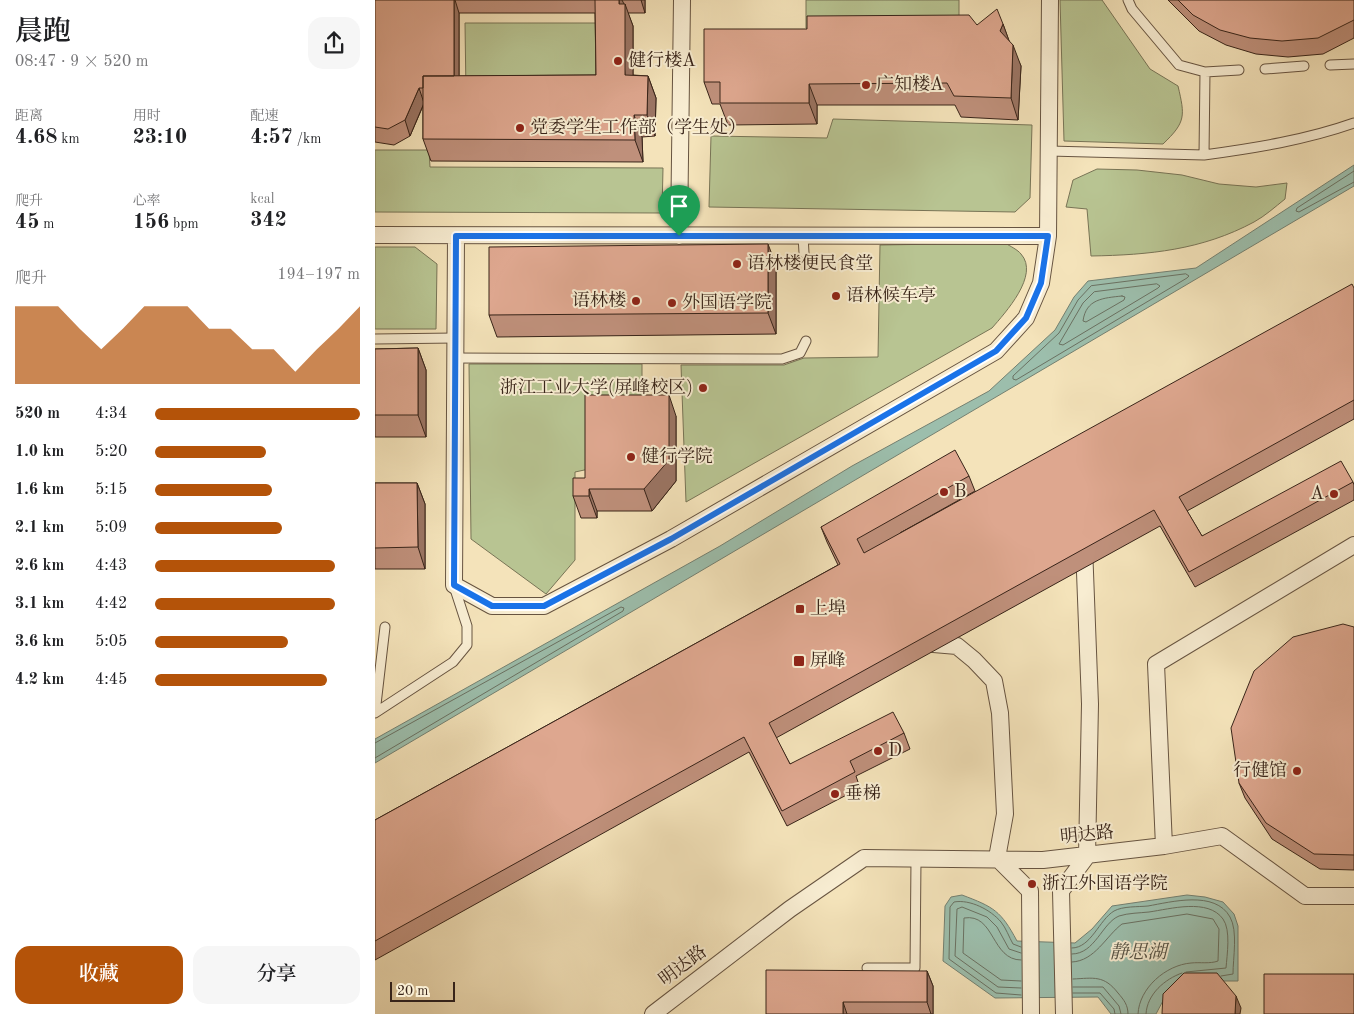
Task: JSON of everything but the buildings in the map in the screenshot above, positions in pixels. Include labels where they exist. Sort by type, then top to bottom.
[{"type":"street","points":[[679,236],[682,0]]},
{"type":"street","points":[[456,236],[454,585],[492,606],[544,606],[671,539],[996,351],[1026,318],[1041,283],[1048,236],[1050,0]]},
{"type":"street","points":[[375,235],[1048,236]]},
{"type":"street","points":[[1064,1014],[1061,891],[1087,856],[1090,704],[1083,539]]},
{"type":"street","points":[[1164,846],[1156,664],[1354,545]]},
{"type":"street","points":[[902,642],[957,646],[974,660],[995,682],[1000,713],[1005,814],[997,858],[1030,891],[1031,1014]]},
{"type":"street","name":"明达路","points":[[653,1014],[790,909],[864,858],[1043,860],[1164,846],[1221,836],[1305,896],[1354,896]]},
{"type":"lane","points":[[1128,0],[1132,9],[1179,65],[1205,72],[1239,70]]},
{"type":"lane","points":[[1330,65],[1354,64]]},
{"type":"lane","points":[[1265,68],[1304,66]]},
{"type":"lane","points":[[1204,155],[1205,72]]},
{"type":"lane","points":[[1049,151],[1204,155],[1261,147],[1328,132],[1354,123]]},
{"type":"lane","points":[[803,236],[804,253]]},
{"type":"lane","points":[[375,339],[455,338]]},
{"type":"lane","points":[[454,358],[782,359],[800,353],[806,341]]},
{"type":"lane","points":[[385,627],[375,713],[453,662],[467,644],[467,626],[454,585]]},
{"type":"lane","points":[[867,968],[915,968],[916,860]]},
{"type":"green space","points":[[806,0],[959,0],[959,27],[806,28]]},
{"type":"green space","points":[[1060,0],[1102,0],[1150,69],[1178,86],[1182,105],[1182,118],[1176,130],[1163,144],[1064,141]]},
{"type":"green space","points":[[465,23],[598,23],[598,93],[466,94]]},
{"type":"green space","points":[[833,119],[1032,125],[1030,198],[1015,212],[709,207],[711,136],[827,138]]},
{"type":"green space","points":[[375,150],[429,150],[430,167],[663,168],[662,213],[375,212]]},
{"type":"green space","points":[[1097,169],[1137,170],[1182,175],[1219,184],[1256,187],[1287,183],[1285,199],[1270,211],[1254,222],[1215,239],[1195,245],[1154,252],[1091,256],[1087,209],[1066,207],[1073,180]]},
{"type":"green space","points":[[1005,243],[1021,254],[1026,263],[1026,272],[1024,283],[1019,293],[992,328],[686,502],[681,365],[784,365],[804,358],[878,357],[880,245]]},
{"type":"green space","points":[[375,247],[415,247],[437,264],[436,329],[375,329]]},
{"type":"green space","points":[[469,364],[642,364],[642,400],[589,469],[575,472],[575,560],[546,594],[471,539]]},
{"type":"water","points":[[1354,165],[1354,186],[375,763],[375,739],[720,546],[852,466],[989,391],[1055,330],[1074,297],[1088,281],[1196,268]]},
{"type":"water","name":"静思湖","points":[[962,895],[982,903],[1001,916],[1017,941],[1075,943],[1092,929],[1112,906],[1187,895],[1223,902],[1234,914],[1238,926],[1238,981],[1208,981],[1165,997],[1156,1014],[1111,1014],[1098,997],[995,998],[943,961],[945,906],[951,897]]},
{"type":"place","name":"健行楼A","points":[[618,61]]},
{"type":"place","name":"广知楼A","points":[[866,85]]},
{"type":"place","name":"党委学生工作部（学生处）","points":[[520,128]]},
{"type":"place","name":"语林楼便民食堂","points":[[737,264]]},
{"type":"place","name":"语林候车亭","points":[[836,296]]},
{"type":"place","name":"语林楼","points":[[636,301]]},
{"type":"place","name":"外国语学院","points":[[672,303]]},
{"type":"place","name":"浙江工业大学(屏峰校区)","points":[[703,388]]},
{"type":"place","name":"健行学院","points":[[631,457]]},
{"type":"place","name":"B","points":[[944,492]]},
{"type":"place","name":"A","points":[[1334,494]]},
{"type":"place","name":"上埠","points":[[800,609]]},
{"type":"place","name":"屏峰","points":[[799,661]]},
{"type":"place","name":"D","points":[[878,751]]},
{"type":"place","name":"行健馆","points":[[1297,771]]},
{"type":"place","name":"垂梯","points":[[835,794]]},
{"type":"place","name":"浙江外国语学院","points":[[1032,884]]},
{"type":"route","points":[[456,236],[679,236],[1048,236],[1041,283],[1026,318],[996,351],[671,539],[544,606],[492,606],[454,585],[456,236]]}]
